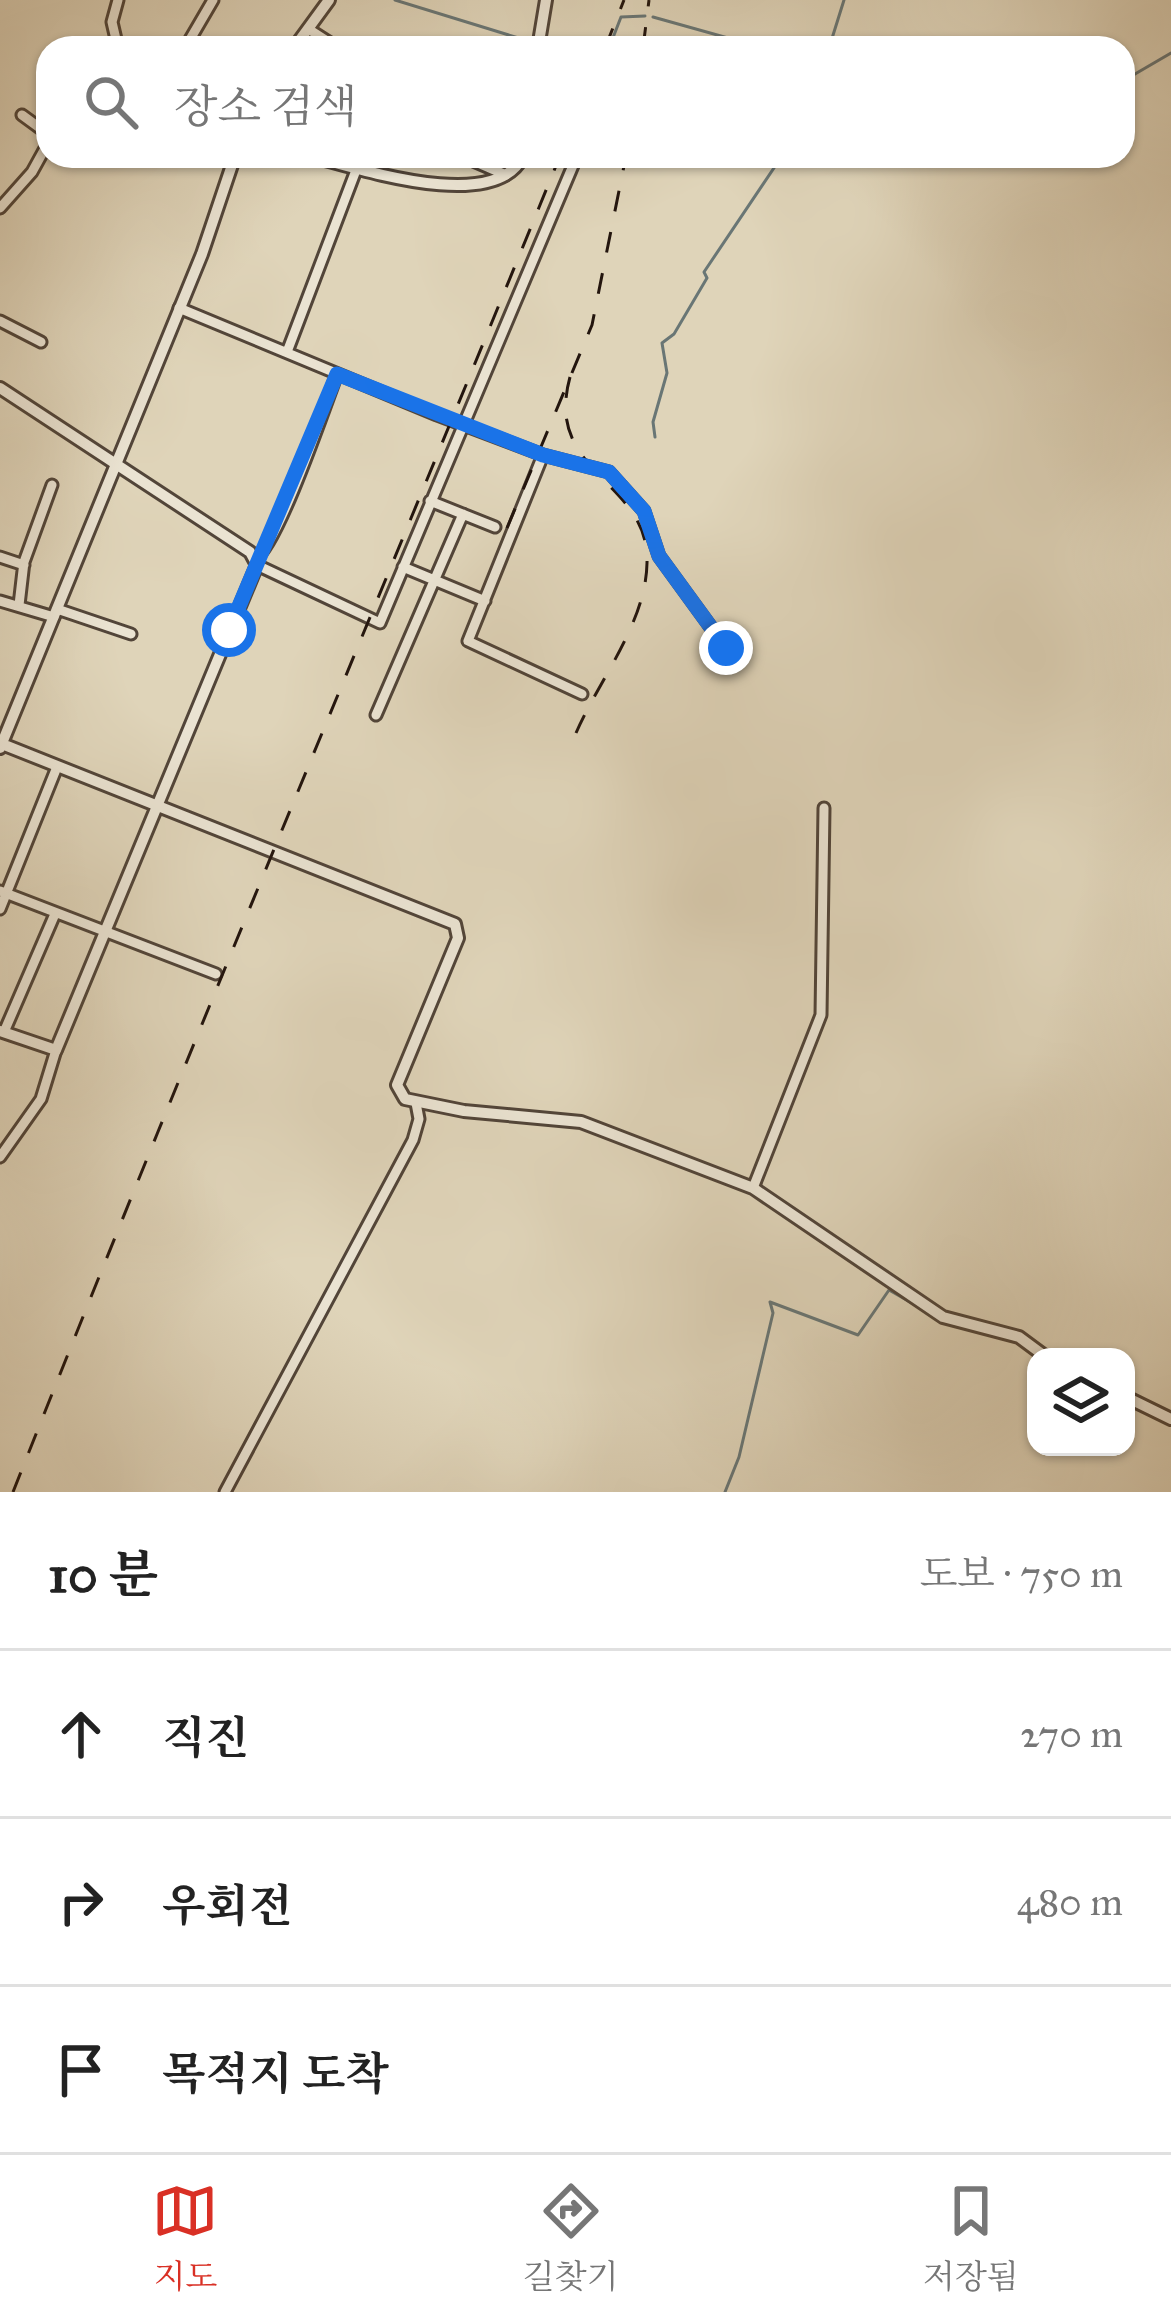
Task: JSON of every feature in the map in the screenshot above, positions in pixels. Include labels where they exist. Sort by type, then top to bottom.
[{"type":"street","points":[[115,36],[112,22],[118,0]]},
{"type":"street","points":[[191,36],[213,0]]},
{"type":"street","points":[[305,36],[329,0]]},
{"type":"street","points":[[540,36],[546,0]]},
{"type":"street","points":[[310,30],[319,36]]},
{"type":"street","points":[[22,115],[36,125]]},
{"type":"street","points":[[0,208],[36,165]]},
{"type":"street","points":[[230,168],[179,308],[1,746],[455,924],[458,938],[397,1085],[400,1096],[416,1102],[581,1122],[753,1188],[943,1317],[1018,1336],[1034,1348]]},
{"type":"street","points":[[287,352],[357,168]]},
{"type":"street","points":[[367,168],[403,180],[451,186],[506,175],[512,168]]},
{"type":"street","points":[[490,168],[506,175]]},
{"type":"street","points":[[0,388],[256,562],[377,624],[572,168]]},
{"type":"street","points":[[179,308],[543,455],[602,468],[618,479],[647,517],[659,556],[726,648]]},
{"type":"street","points":[[0,321],[40,342]]},
{"type":"street","points":[[0,1157],[41,1099],[103,934],[337,374]]},
{"type":"street","points":[[543,455],[469,644],[582,694]]},
{"type":"street","points":[[20,605],[23,565],[52,484]]},
{"type":"street","points":[[430,501],[495,527]]},
{"type":"street","points":[[376,715],[463,514]]},
{"type":"street","points":[[0,557],[23,565]]},
{"type":"street","points":[[403,567],[485,601]]},
{"type":"street","points":[[0,601],[130,634]]},
{"type":"street","points":[[0,909],[57,767]]},
{"type":"street","points":[[753,1188],[821,1015],[824,808]]},
{"type":"street","points":[[3,892],[216,974]]},
{"type":"street","points":[[55,914],[2,1031],[56,1050]]},
{"type":"street","points":[[225,1492],[413,1140],[419,1119],[416,1102]]},
{"type":"street","points":[[1135,1401],[1171,1419]]},
{"type":"waterway","points":[[395,0],[512,36]]},
{"type":"waterway","points":[[833,36],[844,0]]},
{"type":"waterway","points":[[614,36],[621,17],[645,16]]},
{"type":"waterway","points":[[653,17],[721,36]]},
{"type":"waterway","points":[[1135,74],[1171,53]]},
{"type":"waterway","points":[[655,437],[653,422],[667,373],[662,343],[674,334],[707,278],[704,272],[774,168]]},
{"type":"waterway","points":[[725,1492],[739,1457],[773,1313],[770,1302],[858,1335],[889,1290],[917,1306]]},
{"type":"railway","points":[[610,36],[624,0]]},
{"type":"railway","points":[[644,36],[649,0]]},
{"type":"railway","points":[[13,1492],[555,168]]},
{"type":"railway","points":[[507,528],[592,325],[624,168]]},
{"type":"railway","points":[[570,377],[566,410],[571,436],[583,457],[632,513],[643,535],[647,563],[630,629],[576,733]]},
{"type":"route","points":[[229,630],[256,571],[256,558],[265,552],[283,512],[337,374],[543,455],[609,472],[644,511],[659,556],[726,648]]}]
